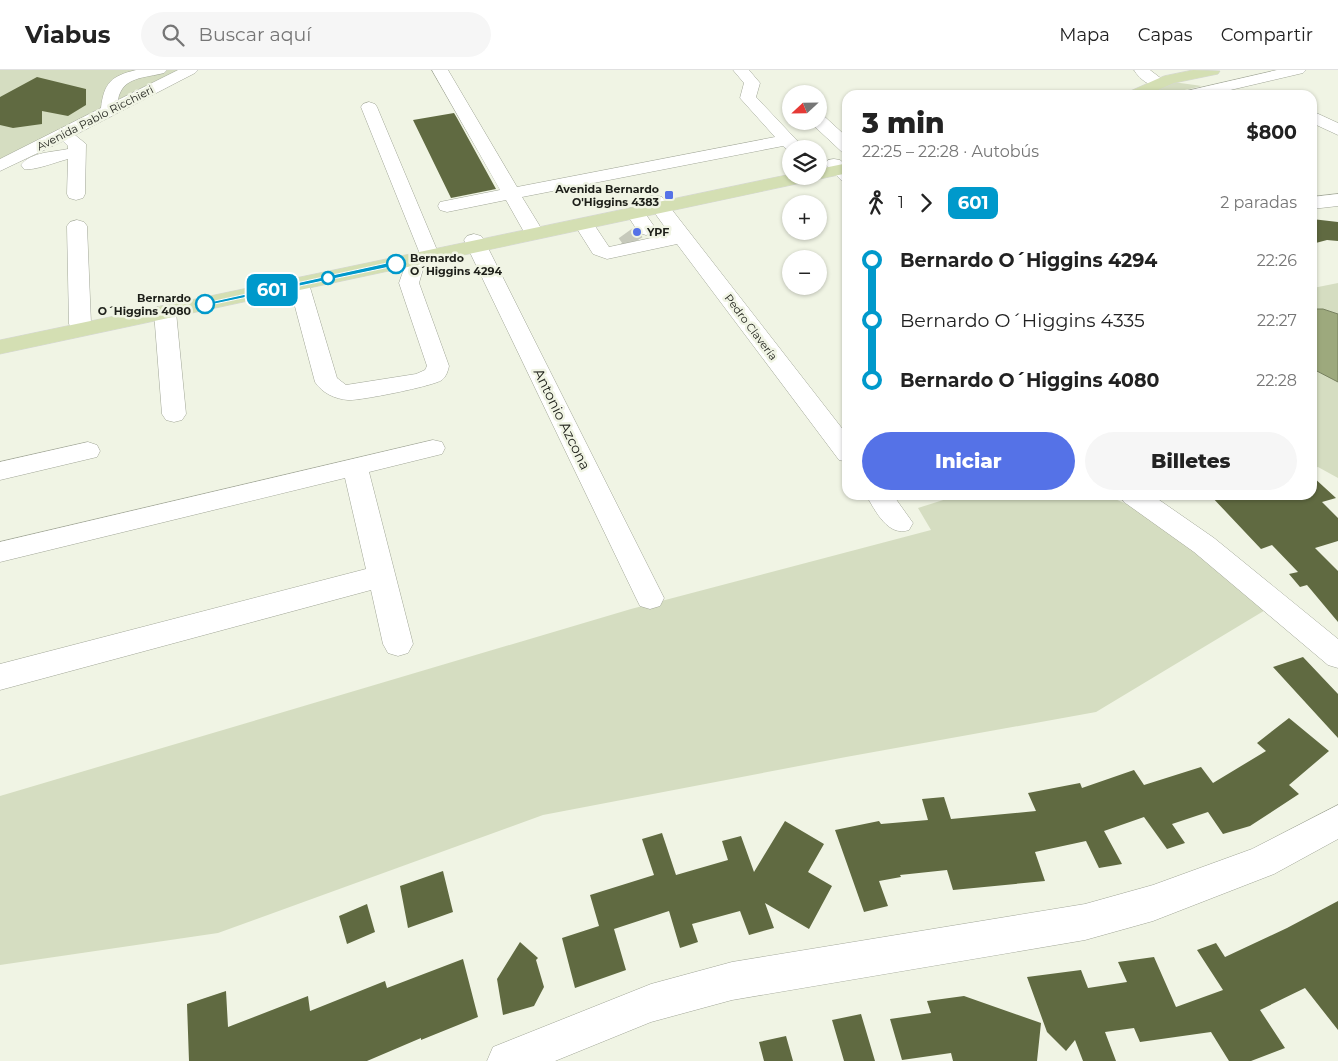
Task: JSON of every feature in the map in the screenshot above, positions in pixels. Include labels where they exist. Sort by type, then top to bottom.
[{"type":"main road","points":[[1128,90],[1170,70]]},
{"type":"main road","points":[[1139,90],[1151,78],[1227,75]]},
{"type":"main road","points":[[827,172],[839,168]]},
{"type":"main road","points":[[0,340],[165,312],[274,286],[299,284],[782,175]]},
{"type":"main road","points":[[533,231],[584,224],[638,233],[658,204],[782,181]]},
{"type":"main road","points":[[0,348],[80,327],[424,255]]},
{"type":"street","points":[[108,111],[114,87],[119,82],[159,70]]},
{"type":"street","name":"Avenida Pablo Ricchieri","points":[[0,166],[190,70]]},
{"type":"street","points":[[440,70],[533,231]]},
{"type":"street","points":[[741,70],[752,82],[748,98],[788,140]]},
{"type":"street","points":[[1198,90],[1227,75],[1284,71]]},
{"type":"street","points":[[1227,75],[1267,90]]},
{"type":"street","points":[[299,284],[327,382],[338,390],[349,393],[422,380],[435,374],[438,366],[409,283],[424,255],[369,107]]},
{"type":"street","points":[[1317,119],[1338,130]]},
{"type":"street","points":[[828,129],[842,142]]},
{"type":"street","points":[[61,135],[75,141],[77,144],[76,194]]},
{"type":"street","points":[[448,206],[782,146]]},
{"type":"street","points":[[0,182],[40,160],[77,152]]},
{"type":"street","points":[[1317,202],[1338,200]]},
{"type":"street","name":"Pedro Clavería","points":[[658,204],[842,446]]},
{"type":"street","points":[[584,224],[602,251],[611,252],[638,233],[682,237]]},
{"type":"street","points":[[77,226],[80,327]]},
{"type":"street","name":"Antonio Azcona","points":[[476,243],[650,598]]},
{"type":"street","points":[[165,312],[174,414]]},
{"type":"street","points":[[0,552],[433,448]]},
{"type":"street","points":[[0,470],[88,451]]},
{"type":"street","points":[[355,467],[398,644]]},
{"type":"street","points":[[883,500],[900,523]]},
{"type":"street","points":[[1140,500],[1204,546],[1338,656]]},
{"type":"street","points":[[0,677],[381,576]]},
{"type":"street","points":[[508,1061],[651,1003],[732,981],[1085,922],[1153,903],[1262,862],[1338,821]]},
{"type":"shaded area","points":[[0,70],[190,70],[0,166]]},
{"type":"shaded area","points":[[1173,82],[1202,86],[1185,90],[1155,90]]},
{"type":"shaded area","points":[[1338,283],[1338,478],[1317,467],[1317,287]]},
{"type":"shaded area","points":[[1317,309],[1338,314],[1338,382],[1317,371]]},
{"type":"shaded area","points":[[943,500],[1117,500],[1147,513],[1267,609],[1096,712],[846,757],[543,815],[218,933],[0,965],[0,796],[631,609],[931,530],[918,508]]},
{"type":"building","points":[[37,77],[86,89],[86,105],[68,116],[42,111],[42,124],[13,128],[0,125],[0,97]]},
{"type":"building","points":[[454,113],[496,189],[451,198],[413,120]]},
{"type":"building","points":[[1317,220],[1338,222],[1338,241],[1327,240],[1317,243]]},
{"type":"building","points":[[1317,481],[1336,498],[1322,502],[1338,518],[1338,541],[1315,548],[1338,571],[1338,622],[1307,585],[1300,587],[1289,574],[1298,572],[1272,545],[1261,549],[1215,500],[1317,500]]},
{"type":"building","points":[[1303,657],[1338,694],[1338,738],[1273,667]]},
{"type":"building","points":[[1289,718],[1329,751],[1289,785],[1299,794],[1250,826],[1223,834],[1208,812],[1172,824],[1185,843],[1167,849],[1144,817],[1104,831],[1122,864],[1099,868],[1086,841],[1035,852],[1045,881],[953,890],[947,870],[900,875],[901,877],[879,881],[888,906],[864,912],[835,830],[879,821],[881,824],[928,820],[922,799],[944,797],[951,819],[1036,811],[1028,793],[1080,783],[1082,788],[1134,770],[1144,785],[1201,767],[1213,783],[1266,751],[1257,743]]},
{"type":"building","points":[[785,821],[824,844],[808,872],[832,886],[809,929],[765,903],[774,928],[749,935],[740,911],[692,924],[698,942],[680,948],[669,911],[614,929],[626,970],[575,988],[562,938],[599,926],[590,895],[654,875],[642,839],[662,833],[676,875],[728,860],[722,841],[741,836],[754,872]]},
{"type":"building","points":[[443,871],[453,912],[408,928],[400,886]]},
{"type":"building","points":[[1338,901],[1338,1030],[1305,988],[1260,1010],[1285,1048],[1251,1061],[1229,1061],[1211,1032],[1140,1042],[1134,1028],[1105,1032],[1116,1061],[1083,1061],[1075,1040],[1066,1051],[1047,1032],[1027,977],[1081,970],[1088,988],[1127,982],[1118,962],[1154,957],[1176,1007],[1223,990],[1197,950],[1216,943],[1225,957],[1287,928]]},
{"type":"building","points":[[367,904],[375,932],[347,944],[339,916]]},
{"type":"building","points":[[520,942],[538,958],[536,960],[544,987],[534,1006],[503,1015],[497,979]]},
{"type":"building","points":[[463,959],[478,1017],[367,1061],[189,1061],[187,1004],[226,991],[228,1027],[308,996],[310,1011],[385,981],[387,988]]},
{"type":"building","points":[[964,996],[1041,1023],[1037,1061],[953,1061],[951,1053],[902,1060],[890,1019],[931,1013],[927,1001]]},
{"type":"building","points":[[861,1014],[875,1061],[844,1061],[832,1020]]},
{"type":"building","points":[[786,1036],[793,1061],[764,1061],[759,1042]]},
{"type":"tunnel","points":[[626,233],[631,240]]},
{"type":"tunnel","points":[[630,238],[633,243]]},
{"type":"bus line","name":"601","points":[[205,304],[396,264]]},
{"type":"place","name":"Avenida Bernardo O'Higgins 4383","points":[[669,195]]},
{"type":"place","name":"YPF","points":[[637,232]]},
{"type":"place","name":"Bernardo O´Higgins 4294","points":[[396,264]]},
{"type":"place","name":"Bernardo O´Higgins 4080","points":[[205,304]]}]
